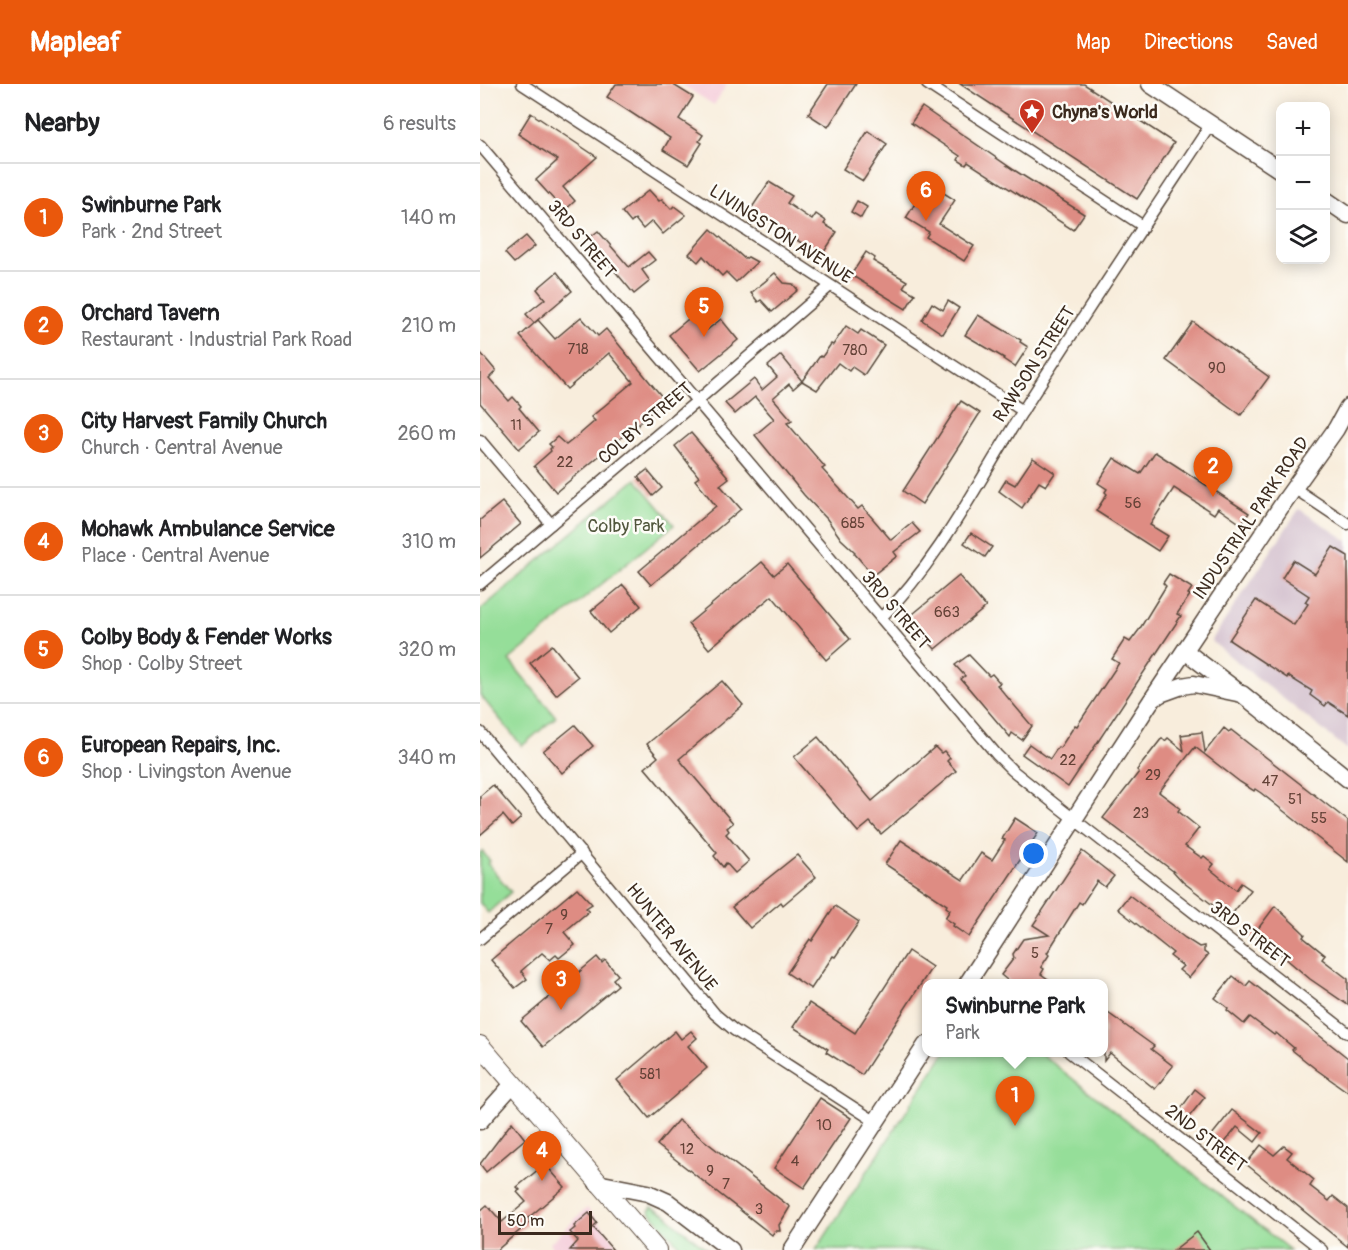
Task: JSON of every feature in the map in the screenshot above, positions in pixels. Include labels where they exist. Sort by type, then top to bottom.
[{"type":"main road","points":[[480,1045],[657,1250]]},
{"type":"street","name":"LIVINGSTON AVENUE","points":[[522,84],[1023,411]]},
{"type":"street","points":[[927,84],[1143,225]]},
{"type":"street","points":[[1150,84],[1276,167]]},
{"type":"street","name":"RAWSON STREET","points":[[881,618],[902,597],[944,541],[1023,411],[1211,124]]},
{"type":"street","name":"3RD STREET","points":[[480,145],[997,755],[1012,770],[1348,1032]]},
{"type":"street","points":[[1330,203],[1348,215]]},
{"type":"street","name":"COLBY STREET","points":[[480,584],[830,286]]},
{"type":"street","name":"INDUSTRIAL PARK ROAD","points":[[974,979],[1151,700],[1336,429],[1348,406]]},
{"type":"street","points":[[480,440],[551,524]]},
{"type":"street","points":[[1294,488],[1348,524]]},
{"type":"street","points":[[1185,651],[1348,779]]},
{"type":"street","points":[[1151,700],[1160,694],[1194,684],[1242,694]]},
{"type":"street","name":"HUNTER AVENUE","points":[[480,732],[715,1014],[734,1030],[876,1122]]},
{"type":"street","points":[[480,939],[582,853]]},
{"type":"street","points":[[792,1250],[922,1053]]},
{"type":"street","name":"2ND STREET","points":[[1074,1057],[1322,1250]]},
{"type":"street","points":[[480,1121],[513,1084]]},
{"type":"street","points":[[597,1183],[648,1193],[668,1202],[731,1250]]},
{"type":"shaded area","points":[[681,84],[727,84],[714,105]]},
{"type":"shaded area","points":[[1299,509],[1348,541],[1348,750],[1211,641]]},
{"type":"shaded area","points":[[587,1208],[622,1250],[555,1250],[550,1243]]},
{"type":"green space","name":"Colby Park","points":[[636,479],[674,525],[509,660],[556,717],[522,746],[480,695],[480,610]]},
{"type":"green space","points":[[482,851],[490,861],[488,864],[511,892],[488,913],[480,903],[480,853]]},
{"type":"green space","points":[[942,1057],[1045,1057],[1290,1250],[816,1250]]},
{"type":"green space","points":[[652,1207],[667,1215],[708,1250],[683,1250],[649,1211]]},
{"type":"building","points":[[616,84],[672,84],[693,97],[679,119],[703,135],[699,141],[702,143],[688,165],[663,150],[670,138],[607,97]]},
{"type":"building","points":[[828,84],[856,84],[828,127],[808,114]]},
{"type":"building","points":[[960,84],[1084,84],[1174,143],[1137,199]]},
{"type":"building","points":[[922,107],[1014,170],[1084,214],[1073,230],[968,162],[966,165],[958,160],[960,156],[911,123]]},
{"type":"building","points":[[531,113],[597,157],[563,187],[575,201],[564,211],[536,180],[558,160],[518,134]]},
{"type":"building","points":[[868,131],[887,144],[863,181],[843,169]]},
{"type":"building","points":[[769,182],[792,196],[787,203],[812,220],[816,214],[826,221],[824,224],[837,232],[822,255],[751,209]]},
{"type":"building","points":[[928,183],[955,200],[939,224],[974,246],[964,261],[926,237],[929,232],[906,218]]},
{"type":"building","points":[[649,190],[659,201],[662,199],[671,209],[674,206],[686,215],[663,234],[652,221],[643,229],[635,219],[631,223],[622,212]]},
{"type":"building","points":[[857,201],[867,207],[861,218],[851,212]]},
{"type":"building","points":[[711,229],[745,259],[748,257],[757,262],[736,282],[726,272],[722,276],[703,256],[698,262],[689,254]]},
{"type":"building","points":[[598,231],[629,267],[648,252],[655,260],[642,270],[650,281],[634,294],[588,239]]},
{"type":"building","points":[[526,236],[535,246],[514,263],[505,253]]},
{"type":"building","points":[[866,252],[875,258],[873,261],[907,281],[903,287],[915,294],[906,309],[851,275]]},
{"type":"building","points":[[557,272],[572,291],[534,323],[526,314],[545,299],[537,289]]},
{"type":"building","points":[[775,273],[784,283],[793,284],[798,290],[772,312],[761,300],[758,302],[751,293]]},
{"type":"building","points":[[948,301],[959,308],[943,334],[922,320],[932,303],[943,310]]},
{"type":"building","points":[[693,315],[707,330],[721,319],[738,340],[700,371],[669,335]]},
{"type":"building","points":[[978,315],[1021,340],[1020,342],[1028,347],[1015,367],[965,335]]},
{"type":"building","points":[[581,317],[598,336],[606,329],[663,398],[663,402],[639,423],[636,429],[628,432],[556,492],[534,466],[551,451],[552,447],[549,444],[557,437],[566,445],[595,421],[591,417],[633,382],[609,353],[567,389],[520,336],[538,320],[555,339]]},
{"type":"building","points":[[1193,322],[1269,377],[1241,415],[1166,360]]},
{"type":"building","points":[[846,326],[858,334],[861,330],[884,345],[864,375],[852,367],[849,371],[838,363],[817,390],[802,381]]},
{"type":"building","points":[[480,352],[496,371],[489,378],[509,401],[513,397],[539,432],[519,449],[480,403]]},
{"type":"building","points":[[781,355],[802,381],[793,389],[789,384],[773,398],[792,420],[787,423],[825,467],[822,469],[858,509],[862,506],[891,540],[912,523],[920,532],[894,552],[897,556],[873,575],[755,435],[774,419],[755,397],[735,414],[725,403],[754,379],[762,390],[777,377],[768,366]]},
{"type":"building","points":[[961,401],[980,413],[922,504],[903,491]]},
{"type":"building","points":[[691,433],[729,478],[720,485],[741,509],[651,585],[639,571],[716,506],[695,480],[699,477],[675,446]]},
{"type":"building","points":[[1155,452],[1249,513],[1241,524],[1218,508],[1214,514],[1174,488],[1150,525],[1168,536],[1158,551],[1096,511],[1107,494],[1105,492],[1107,489],[1098,483],[1114,458],[1140,474]]},
{"type":"building","points":[[1033,458],[1055,473],[1046,486],[1039,482],[1022,508],[999,491],[1006,480],[1015,485]]},
{"type":"building","points":[[647,470],[662,488],[653,496],[638,477]]},
{"type":"building","points":[[502,502],[521,524],[480,558],[480,520]]},
{"type":"building","points":[[971,533],[992,547],[985,557],[964,543]]},
{"type":"building","points":[[1333,547],[1348,556],[1348,715],[1328,702],[1325,706],[1310,695],[1312,691],[1288,676],[1287,678],[1229,640],[1256,600],[1294,625],[1308,604],[1305,602],[1309,596],[1282,578],[1293,560],[1315,574]]},
{"type":"building","points":[[762,562],[774,575],[787,564],[850,639],[826,660],[772,596],[709,649],[688,624]]},
{"type":"building","points":[[1169,574],[1192,588],[1177,614],[1181,616],[1068,787],[1022,754],[1029,744],[1050,759],[1058,747],[1060,748],[1119,663],[1112,659],[1125,639],[1130,642],[1139,630],[1166,586],[1163,583]]},
{"type":"building","points":[[959,576],[986,607],[935,649],[908,618]]},
{"type":"building","points":[[623,585],[641,606],[609,633],[591,611]]},
{"type":"building","points":[[552,645],[578,677],[556,695],[530,663]]},
{"type":"building","points":[[969,655],[989,676],[992,674],[1000,683],[997,685],[1032,726],[1022,740],[1012,733],[1010,737],[961,679],[965,676],[955,665]]},
{"type":"building","points":[[722,681],[743,705],[679,759],[733,823],[727,828],[729,831],[726,834],[749,861],[735,873],[726,863],[723,867],[714,856],[717,853],[645,768],[658,757],[647,744]]},
{"type":"building","points":[[575,725],[593,746],[562,773],[543,751]]},
{"type":"building","points":[[1224,728],[1229,732],[1231,730],[1348,821],[1348,862],[1261,793],[1240,782],[1195,747],[1159,792],[1180,808],[1178,811],[1199,828],[1185,846],[1214,864],[1210,869],[1236,890],[1241,883],[1251,890],[1232,914],[1217,902],[1214,906],[1183,882],[1173,871],[1103,818],[1162,738],[1165,741],[1168,738],[1184,751],[1181,735],[1202,732],[1205,752]]},
{"type":"building","points":[[818,737],[872,801],[935,747],[941,753],[944,751],[950,758],[947,761],[956,771],[881,834],[870,822],[858,832],[794,757]]},
{"type":"building","points":[[493,785],[521,818],[512,826],[503,815],[480,835],[480,796]]},
{"type":"building","points":[[1015,818],[1038,833],[969,937],[945,918],[950,910],[946,907],[947,905],[885,864],[901,840],[963,880],[981,853],[992,860]]},
{"type":"building","points":[[1082,851],[1114,876],[1105,887],[1097,881],[1082,904],[1079,902],[1047,953],[1049,955],[1041,967],[1044,969],[1041,974],[1048,979],[1006,979],[1001,975],[1014,958],[1013,954],[1023,939],[1049,935],[1033,925]]},
{"type":"building","points":[[797,855],[816,877],[783,905],[781,902],[750,928],[732,907]]},
{"type":"building","points":[[577,888],[592,904],[586,908],[589,911],[564,932],[575,945],[559,958],[556,955],[550,960],[542,953],[521,971],[527,979],[515,988],[491,960]]},
{"type":"building","points":[[1129,895],[1185,938],[1199,947],[1204,946],[1204,952],[1208,955],[1189,978],[1179,970],[1183,966],[1170,956],[1173,953],[1118,909]]},
{"type":"building","points":[[835,906],[859,922],[811,989],[787,973]]},
{"type":"building","points":[[1275,906],[1305,934],[1303,937],[1325,955],[1322,959],[1348,979],[1348,1005],[1310,979],[1260,937],[1251,938]]},
{"type":"building","points":[[908,951],[932,967],[922,979],[922,982],[862,1075],[826,1052],[828,1049],[793,1027],[809,1003],[855,1033]]},
{"type":"building","points":[[597,957],[602,963],[605,960],[618,975],[613,979],[618,985],[543,1047],[521,1021]]},
{"type":"building","points":[[1233,976],[1246,986],[1250,981],[1348,1058],[1348,1092],[1292,1050],[1294,1048],[1276,1033],[1274,1035],[1250,1017],[1244,1024],[1215,998]]},
{"type":"building","points":[[1108,1013],[1154,1046],[1151,1049],[1173,1066],[1155,1089],[1110,1053],[1108,1056]]},
{"type":"building","points":[[675,1031],[681,1039],[691,1031],[697,1038],[688,1046],[707,1068],[649,1118],[617,1080]]},
{"type":"building","points":[[1195,1089],[1205,1097],[1188,1118],[1179,1111]]},
{"type":"building","points":[[820,1098],[851,1118],[804,1188],[774,1168]]},
{"type":"building","points":[[1232,1110],[1262,1133],[1255,1142],[1237,1127],[1223,1145],[1211,1136]]},
{"type":"building","points":[[678,1120],[790,1207],[779,1225],[780,1231],[775,1231],[772,1235],[657,1145]]},
{"type":"building","points":[[512,1122],[525,1139],[486,1172],[480,1164]]},
{"type":"building","points":[[1261,1145],[1274,1155],[1284,1146],[1292,1152],[1287,1158],[1314,1180],[1310,1186],[1329,1201],[1333,1196],[1348,1208],[1348,1247],[1246,1164]]},
{"type":"building","points":[[545,1164],[565,1187],[528,1218],[531,1221],[497,1250],[480,1250],[480,1211],[487,1205],[502,1222],[526,1202],[517,1192],[520,1190],[517,1187]]},
{"type":"building","points":[[589,1213],[597,1223],[593,1227],[613,1250],[570,1250],[578,1241],[570,1232]]},
{"type":"building","points":[[1197,1232],[1210,1250],[1174,1250]]},
{"type":"place","name":"Chyna's World","points":[[1032,135]]},
{"type":"place","name":"European Repairs, Inc.","points":[[926,221]]},
{"type":"place","name":"Colby Body & Fender Works","points":[[704,337]]},
{"type":"place","name":"Orchard Tavern","points":[[1213,497]]},
{"type":"place","name":"City Harvest Family Church","points":[[561,1010]]},
{"type":"place","name":"Swinburne Park","points":[[1015,1126]]},
{"type":"place","name":"Mohawk Ambulance Service","points":[[542,1181]]}]
